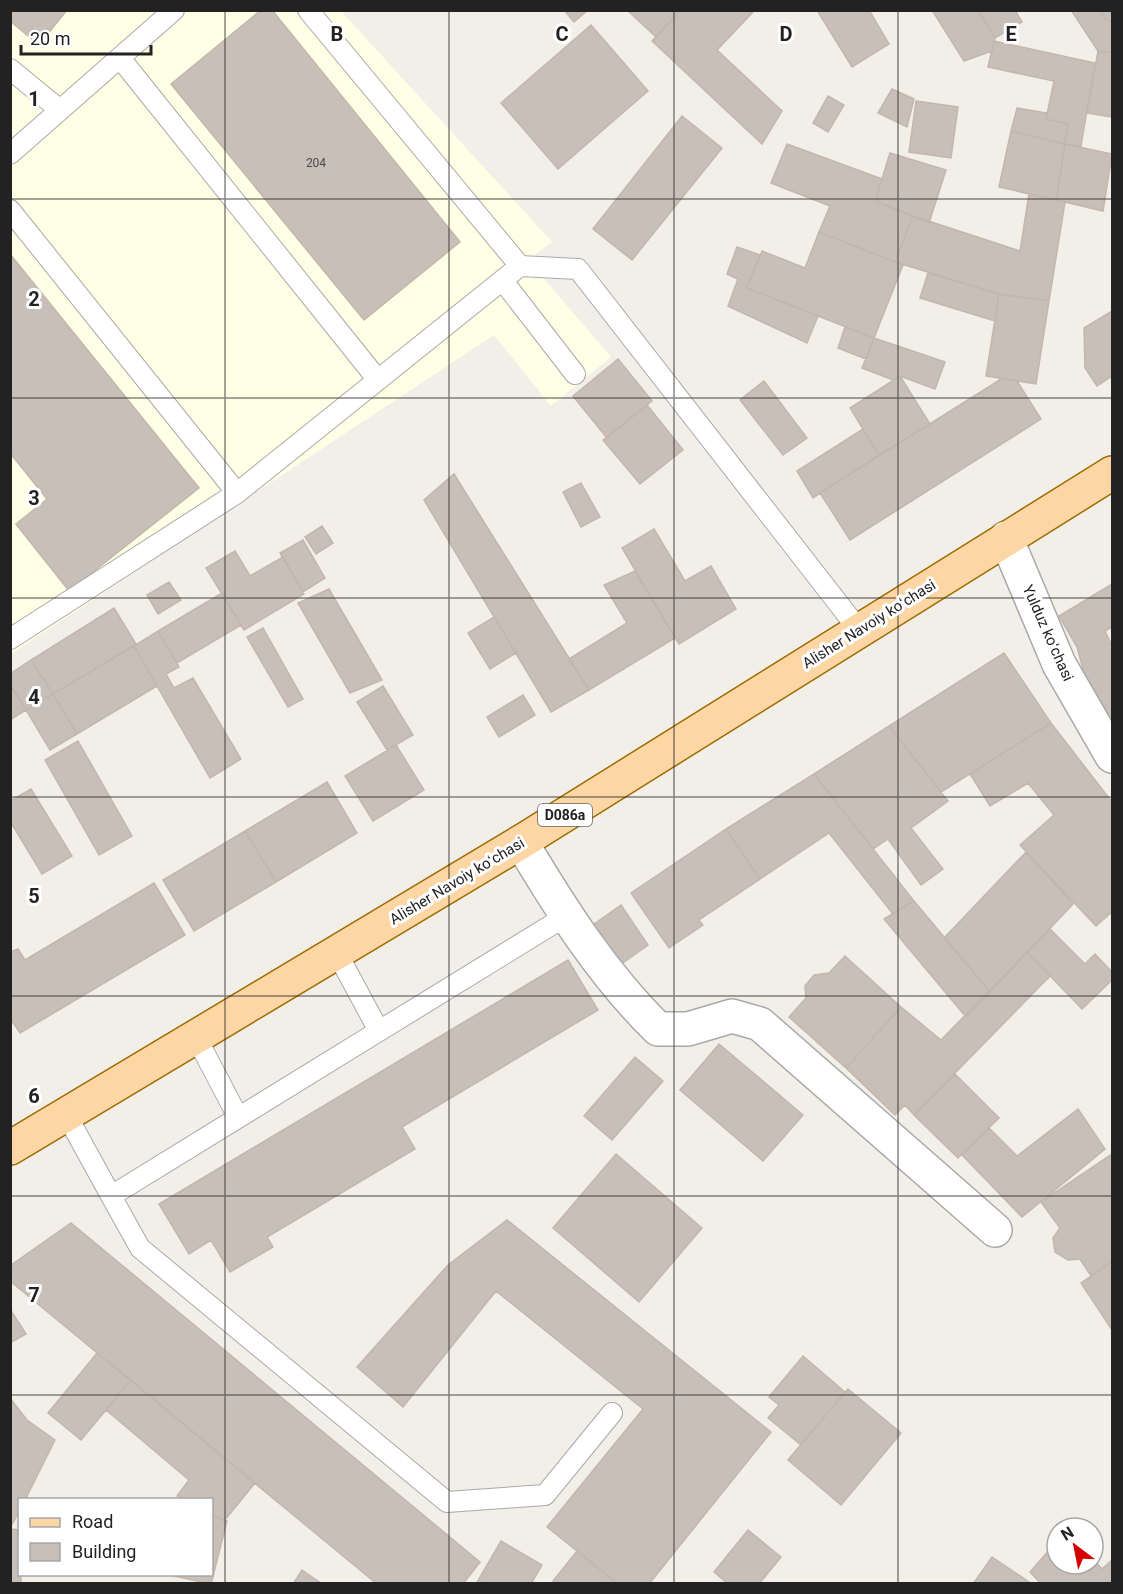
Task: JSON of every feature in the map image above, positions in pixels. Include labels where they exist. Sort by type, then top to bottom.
[{"type":"main road","name":"Alisher Navoiy koʻchasi","points":[[10,1148],[522,842],[1113,473]]},
{"type":"street","name":"Yulduz koʻchasi","points":[[1006,538],[1059,664],[1113,756]]},
{"type":"street","points":[[522,842],[566,916],[637,1008],[658,1029],[688,1029],[732,1016],[760,1024],[995,1230]]},
{"type":"lane","points":[[10,154],[174,10]]},
{"type":"lane","points":[[308,10],[520,266]]},
{"type":"lane","points":[[120,58],[378,380]]},
{"type":"lane","points":[[10,69],[60,110]]},
{"type":"lane","points":[[10,210],[237,493]]},
{"type":"lane","points":[[10,639],[237,493],[520,266],[578,269],[859,630]]},
{"type":"lane","points":[[502,281],[575,374]]},
{"type":"lane","points":[[111,1196],[566,916]]},
{"type":"lane","points":[[337,954],[379,1031]]},
{"type":"lane","points":[[196,1037],[238,1118]]},
{"type":"lane","points":[[66,1114],[140,1248],[447,1502],[545,1495],[612,1413]]},
{"type":"shaded area","points":[[11,11],[341,11],[552,242],[528,260],[611,357],[551,406],[494,335],[11,654]]},
{"type":"building","points":[[10,10],[67,10],[39,45],[10,21]]},
{"type":"building","points":[[261,10],[272,10],[460,242],[364,320],[171,84]]},
{"type":"building","points":[[564,10],[588,10],[574,22]]},
{"type":"building","points":[[627,10],[681,10],[656,37]]},
{"type":"building","points":[[681,10],[755,10],[717,50],[782,111],[762,144],[652,41]]},
{"type":"building","points":[[821,10],[869,10],[889,44],[852,67],[818,12]]},
{"type":"building","points":[[932,10],[978,10],[995,38],[992,51],[964,61]]},
{"type":"building","points":[[978,10],[1015,10],[1022,22],[995,38]]},
{"type":"building","points":[[1071,10],[1099,10],[1106,20],[1112,21],[1112,53],[1098,51]]},
{"type":"building","points":[[1099,10],[1112,10],[1112,21],[1106,20]]},
{"type":"building","points":[[591,25],[648,91],[558,169],[501,103]]},
{"type":"building","points":[[994,41],[1095,63],[1081,146],[1065,144],[1068,124],[1046,119],[1054,81],[988,67]]},
{"type":"building","points":[[1098,51],[1112,53],[1112,117],[1087,113]]},
{"type":"building","points":[[892,89],[914,99],[907,127],[878,113]]},
{"type":"building","points":[[828,96],[844,105],[828,132],[813,123]]},
{"type":"building","points":[[916,101],[958,107],[951,158],[909,152]]},
{"type":"building","points":[[1017,108],[1047,113],[1046,119],[1068,124],[1065,144],[1011,131]]},
{"type":"building","points":[[682,116],[722,148],[632,260],[593,229]]},
{"type":"building","points":[[1011,131],[1065,144],[1056,200],[999,187]]},
{"type":"building","points":[[787,144],[882,179],[875,201],[913,216],[895,262],[819,232],[830,206],[771,183]]},
{"type":"building","points":[[1065,144],[1112,154],[1103,211],[1056,200]]},
{"type":"building","points":[[890,153],[946,170],[929,223],[875,201]]},
{"type":"building","points":[[1029,194],[1065,202],[1049,301],[999,294],[895,262],[913,216],[1020,251]]},
{"type":"building","points":[[819,232],[903,265],[874,338],[747,288],[762,251],[805,268]]},
{"type":"building","points":[[737,247],[760,255],[747,288],[818,316],[807,343],[728,306],[738,279],[727,274]]},
{"type":"building","points":[[10,254],[199,488],[69,591],[16,524],[47,499],[10,453]]},
{"type":"building","points":[[928,273],[999,294],[995,321],[920,298]]},
{"type":"building","points":[[999,294],[1049,301],[1036,384],[986,376]]},
{"type":"building","points":[[1112,311],[1112,376],[1097,386],[1085,368],[1084,328]]},
{"type":"building","points":[[845,327],[874,338],[866,359],[838,348]]},
{"type":"building","points":[[874,338],[945,362],[935,389],[900,376],[893,380],[862,368]]},
{"type":"building","points":[[618,359],[652,401],[607,438],[573,396]]},
{"type":"building","points":[[900,376],[930,424],[879,455],[850,408]]},
{"type":"building","points":[[1001,379],[1017,381],[1041,419],[850,540],[820,493]]},
{"type":"building","points":[[764,381],[807,438],[783,455],[740,400]]},
{"type":"building","points":[[647,405],[683,450],[640,484],[603,440]]},
{"type":"building","points":[[863,429],[879,455],[813,498],[797,471]]},
{"type":"building","points":[[454,474],[589,690],[551,712],[424,500]]},
{"type":"building","points":[[581,483],[600,517],[581,527],[563,492]]},
{"type":"building","points":[[322,526],[333,543],[316,554],[305,537]]},
{"type":"building","points":[[654,529],[685,581],[711,566],[736,609],[679,644],[622,548]]},
{"type":"building","points":[[303,540],[325,578],[303,592],[280,553]]},
{"type":"building","points":[[235,551],[250,576],[283,557],[304,594],[244,630],[206,568]]},
{"type":"building","points":[[635,571],[675,638],[589,690],[569,659],[627,623],[604,585]]},
{"type":"building","points":[[169,582],[181,600],[158,614],[147,595]]},
{"type":"building","points":[[1112,584],[1112,627],[1105,631],[1112,646],[1112,734],[1092,703],[1077,647],[1059,616]]},
{"type":"building","points":[[329,589],[382,680],[350,693],[298,603]]},
{"type":"building","points":[[222,593],[241,625],[177,663],[158,631]]},
{"type":"building","points":[[114,608],[136,644],[53,694],[31,660]]},
{"type":"building","points":[[494,617],[516,653],[490,669],[468,633]]},
{"type":"building","points":[[263,628],[303,699],[288,707],[247,637]]},
{"type":"building","points":[[158,631],[179,667],[166,674],[174,688],[193,678],[241,759],[210,778],[134,646]]},
{"type":"building","points":[[134,646],[157,686],[77,734],[53,694]]},
{"type":"building","points":[[1004,653],[1051,723],[941,792],[889,726]]},
{"type":"building","points":[[31,660],[53,694],[26,710],[10,684],[10,674]]},
{"type":"building","points":[[10,684],[26,710],[10,720]]},
{"type":"building","points":[[383,686],[413,735],[387,750],[357,702]]},
{"type":"building","points":[[53,694],[77,734],[50,750],[26,710]]},
{"type":"building","points":[[523,695],[535,715],[499,737],[487,717]]},
{"type":"building","points":[[1051,723],[1112,802],[1112,912],[1096,926],[1020,845],[1054,815],[1028,783],[990,806],[970,774]]},
{"type":"building","points":[[889,726],[948,801],[911,828],[943,869],[921,885],[888,839],[873,849],[814,774]]},
{"type":"building","points":[[78,741],[132,836],[99,855],[45,760]]},
{"type":"building","points":[[396,745],[424,790],[373,821],[345,776]]},
{"type":"building","points":[[814,774],[914,901],[893,914],[829,833],[760,879],[726,829]]},
{"type":"building","points":[[327,782],[357,833],[276,882],[245,831]]},
{"type":"building","points":[[31,789],[72,856],[42,874],[10,821],[10,801]]},
{"type":"building","points":[[726,829],[760,879],[699,920],[703,925],[669,948],[631,893]]},
{"type":"building","points":[[245,831],[276,882],[194,931],[163,880]]},
{"type":"building","points":[[1026,852],[1073,904],[990,992],[944,938]]},
{"type":"building","points":[[154,883],[185,935],[20,1033],[10,1018],[10,952],[18,949],[25,960]]},
{"type":"building","points":[[914,901],[990,992],[966,1017],[884,919]]},
{"type":"building","points":[[621,905],[648,945],[617,967],[590,927]]},
{"type":"building","points":[[1050,929],[1085,964],[1095,954],[1112,972],[1112,980],[1082,1009],[1027,952]]},
{"type":"building","points":[[1027,952],[1050,976],[914,1115],[905,1105],[895,1115],[846,1068],[901,1007],[941,1040]]},
{"type":"building","points":[[845,956],[901,1007],[846,1068],[789,1017],[806,998],[805,986],[814,975],[829,973]]},
{"type":"building","points":[[568,960],[598,1010],[402,1127],[415,1149],[267,1237],[273,1247],[230,1272],[211,1240],[189,1254],[159,1204]]},
{"type":"building","points":[[719,1044],[803,1115],[763,1161],[680,1090]]},
{"type":"building","points":[[635,1057],[663,1081],[612,1140],[584,1116]]},
{"type":"building","points":[[955,1074],[999,1118],[958,1158],[914,1115]]},
{"type":"building","points":[[1078,1109],[1105,1149],[1022,1217],[962,1155],[989,1128],[1017,1156]]},
{"type":"building","points":[[616,1154],[702,1228],[639,1302],[553,1228]]},
{"type":"building","points":[[1112,1154],[1112,1261],[1091,1276],[1080,1259],[1068,1260],[1055,1252],[1053,1238],[1060,1228],[1041,1202]]},
{"type":"building","points":[[507,1220],[771,1432],[649,1584],[618,1584],[547,1527],[643,1409],[496,1291],[403,1407],[357,1367],[448,1265]]},
{"type":"building","points":[[71,1223],[480,1562],[463,1584],[377,1584],[10,1281],[10,1266]]},
{"type":"building","points":[[1112,1262],[1112,1330],[1081,1283]]},
{"type":"building","points":[[10,1309],[26,1334],[10,1343]]},
{"type":"building","points":[[97,1353],[131,1380],[81,1440],[48,1413]]},
{"type":"building","points":[[803,1356],[845,1392],[801,1445],[768,1418],[779,1405],[769,1397]]},
{"type":"building","points":[[131,1380],[255,1483],[224,1521],[213,1515],[213,1498],[177,1496],[189,1480],[106,1410]]},
{"type":"building","points":[[848,1389],[901,1433],[841,1505],[788,1460]]},
{"type":"building","points":[[10,1398],[27,1420],[55,1440],[26,1498],[18,1498],[18,1514],[10,1528]]},
{"type":"building","points":[[213,1514],[227,1521],[211,1584],[174,1576],[213,1576]]},
{"type":"building","points":[[10,1529],[18,1530],[18,1576],[21,1576],[21,1584],[10,1584]]},
{"type":"building","points":[[748,1530],[781,1557],[759,1584],[728,1584],[714,1572]]},
{"type":"building","points":[[501,1541],[542,1565],[531,1584],[476,1584]]},
{"type":"building","points":[[577,1551],[618,1584],[556,1584],[553,1581]]},
{"type":"building","points":[[1045,1555],[1045,1576],[1105,1576],[1105,1566],[1112,1560],[1112,1584],[1041,1584],[1030,1572]]},
{"type":"building","points":[[992,1557],[1032,1584],[973,1584]]},
{"type":"building","points":[[302,1570],[322,1584],[293,1584]]}]
